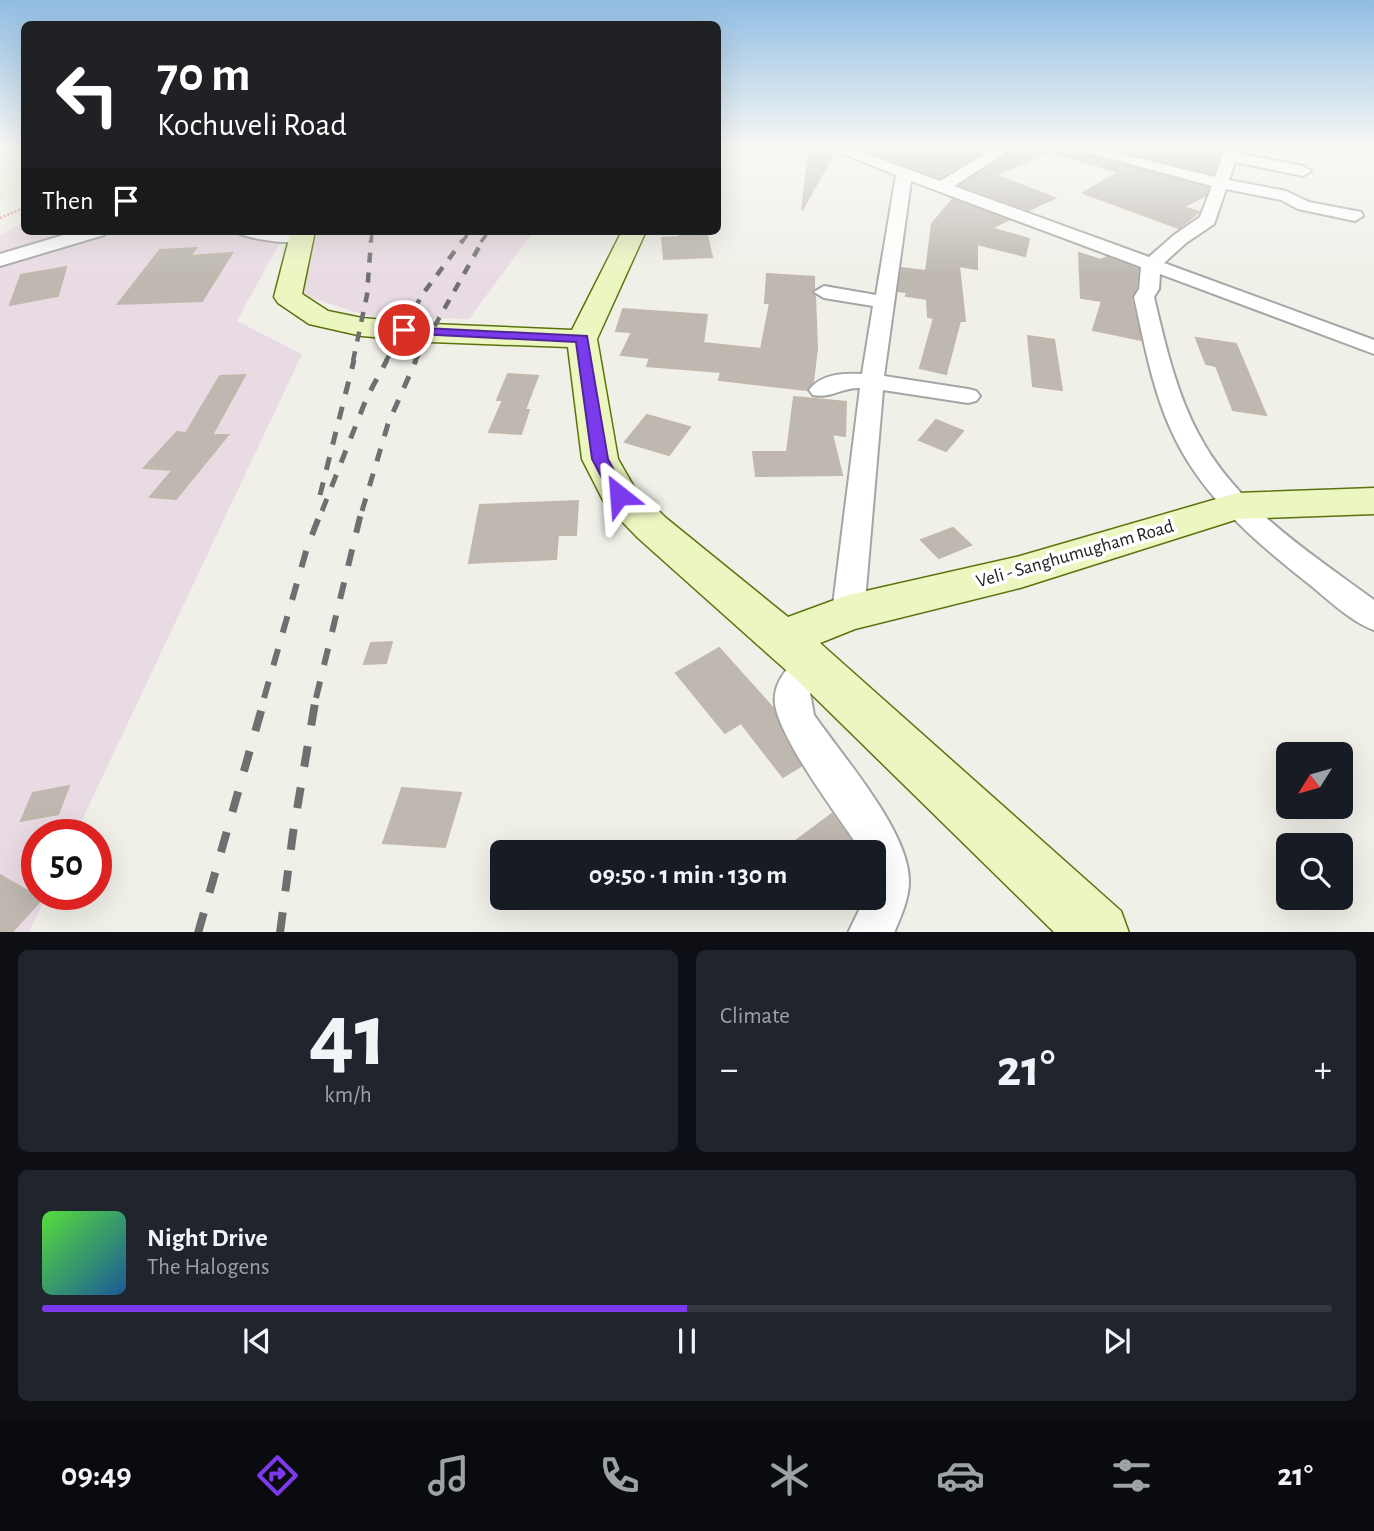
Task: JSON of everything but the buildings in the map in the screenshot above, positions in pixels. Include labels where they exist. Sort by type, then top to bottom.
[{"type":"main road","points":[[302,235],[288,297],[319,318],[362,327],[430,333],[582,339]]},
{"type":"main road","points":[[632,235],[582,339],[600,459],[619,495],[652,528],[797,651],[1098,932]]},
{"type":"main road","name":"Veli - Sanghumugham Road","points":[[797,651],[848,613],[1020,572],[1237,506],[1374,501]]},
{"type":"street","points":[[848,613],[872,381],[902,188]]},
{"type":"street","points":[[941,188],[1374,347]]},
{"type":"street","points":[[1218,188],[1208,220],[1151,265],[1149,289],[1144,297],[1173,404],[1194,450],[1237,506],[1300,561],[1374,617]]},
{"type":"street","points":[[1248,188],[1286,196],[1304,206],[1355,216]]},
{"type":"street","points":[[1288,213],[1304,206]]},
{"type":"street","points":[[0,260],[82,235]]},
{"type":"street","points":[[824,292],[884,302]]},
{"type":"street","points":[[821,390],[841,380],[872,381],[968,396]]},
{"type":"street","points":[[797,651],[791,706],[800,727],[881,845],[889,865],[889,888],[871,932]]},
{"type":"path","points":[[0,218],[21,209]]},
{"type":"shaded area","points":[[21,224],[21,235],[284,235],[237,321],[302,354],[83,819],[21,819],[21,910],[39,910],[29,932],[0,932],[0,235]]},
{"type":"shaded area","points":[[318,235],[531,235],[469,319],[368,316],[303,295]]},
{"type":"green space","points":[[0,188],[21,188],[21,190],[0,201]]},
{"type":"railway","points":[[371,242],[372,235]]},
{"type":"railway","points":[[462,242],[467,235]]},
{"type":"railway","points":[[481,242],[486,235]]},
{"type":"railway","points":[[353,361],[367,295],[371,240]]},
{"type":"railway","points":[[386,361],[422,295],[463,240]]},
{"type":"railway","points":[[415,361],[483,240]]},
{"type":"railway","points":[[320,495],[354,360]]},
{"type":"railway","points":[[322,511],[367,397],[387,360]]},
{"type":"railway","points":[[362,511],[388,424],[416,360]]},
{"type":"railway","points":[[264,698],[307,548],[322,509]]},
{"type":"railway","points":[[316,698],[362,509]]},
{"type":"railway","points":[[198,932],[265,697]]},
{"type":"railway","points":[[280,932],[293,833],[316,697]]},
{"type":"route","points":[[404,330],[582,339],[600,459],[619,495]]}]
